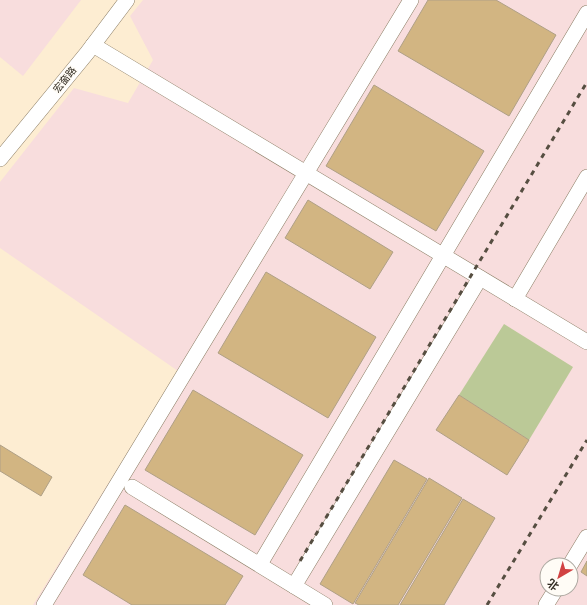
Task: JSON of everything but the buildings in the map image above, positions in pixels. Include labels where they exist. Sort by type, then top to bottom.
[{"type":"street","name":"宏奤路","points":[[0,159],[93,45],[127,0]]},
{"type":"street","points":[[44,605],[411,0]]},
{"type":"street","points":[[260,564],[587,13]]},
{"type":"street","points":[[93,45],[587,342]]},
{"type":"street","points":[[515,299],[587,177]]},
{"type":"street","points":[[294,586],[480,278]]},
{"type":"street","points":[[132,488],[260,564],[325,605]]},
{"type":"street","points":[[575,557],[587,537]]},
{"type":"shaded area","points":[[0,0],[81,0],[23,76],[0,57]]},
{"type":"shaded area","points":[[143,0],[587,0],[587,605],[33,605],[178,371],[0,248],[0,182],[74,88],[128,103],[153,60],[130,16]]},
{"type":"green space","points":[[504,324],[573,367],[529,440],[459,395]]},
{"type":"railway","points":[[300,561],[587,82]]},
{"type":"railway","points":[[487,605],[587,440]]}]
